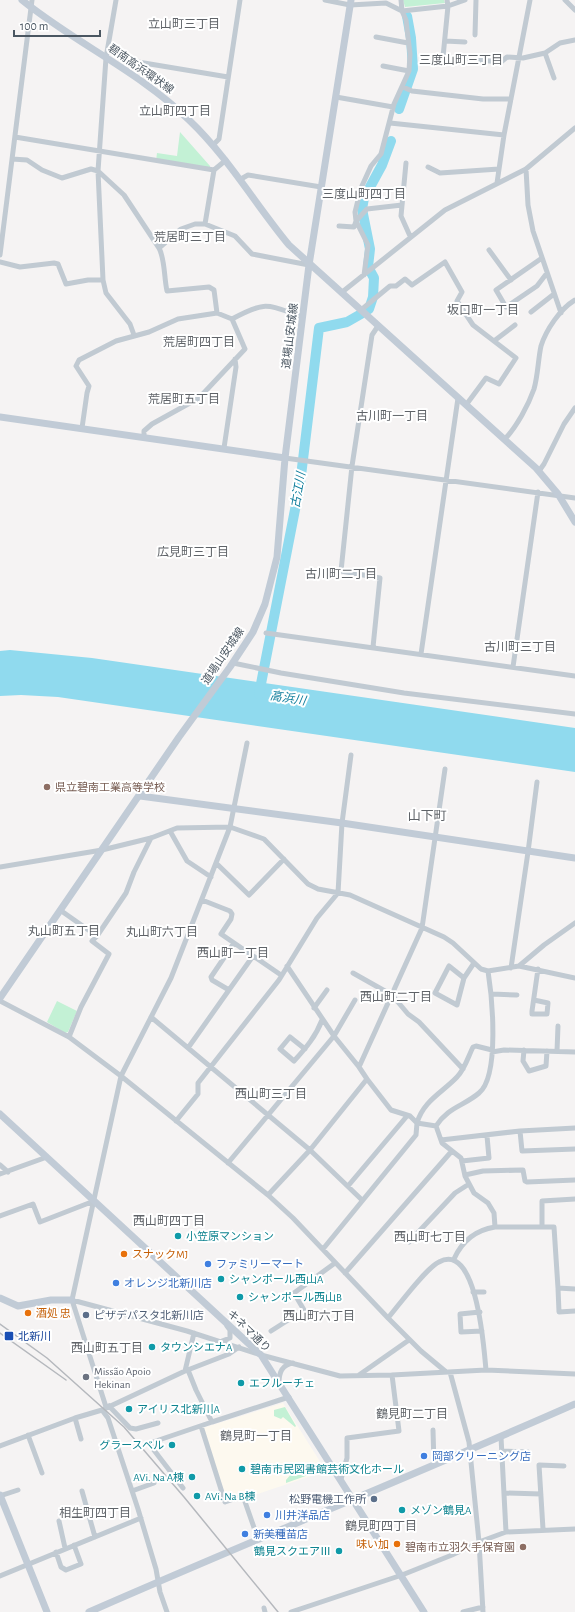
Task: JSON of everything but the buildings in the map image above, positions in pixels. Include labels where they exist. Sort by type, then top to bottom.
[{"type":"street","name":"碧南高浜環状線","points":[[22,0],[31,4],[50,22],[141,80],[166,99],[189,120],[226,160],[241,179],[272,225],[309,265]]},
{"type":"street","points":[[116,0],[106,58],[98,170],[103,280],[106,292],[130,324],[134,335]]},
{"type":"street","points":[[213,145],[219,139],[240,0]]},
{"type":"street","points":[[325,0],[386,4],[402,12],[448,6],[465,0]]},
{"type":"street","points":[[364,274],[368,245],[356,221],[355,212],[357,200],[371,166],[382,154],[393,107],[409,71],[406,20],[402,12],[401,0]]},
{"type":"street","points":[[447,0],[448,6],[443,57],[501,62],[507,57],[518,58],[545,53],[560,43],[575,40]]},
{"type":"street","points":[[475,35],[476,0]]},
{"type":"street","points":[[497,183],[504,135],[530,0]]},
{"type":"street","points":[[565,0],[575,10]]},
{"type":"street","name":"道場山安城線","points":[[0,1000],[60,910],[191,721],[232,665],[253,632],[265,604],[277,557],[285,458],[309,265],[350,2]]},
{"type":"street","points":[[0,255],[2,226],[15,137],[31,4]]},
{"type":"street","points":[[376,37],[408,43]]},
{"type":"street","points":[[445,41],[465,42]]},
{"type":"street","points":[[545,53],[554,78]]},
{"type":"street","points":[[126,60],[228,77]]},
{"type":"street","points":[[383,66],[409,71]]},
{"type":"street","points":[[403,87],[412,91],[483,99],[511,99]]},
{"type":"street","points":[[336,97],[393,107]]},
{"type":"street","points":[[390,123],[504,135]]},
{"type":"street","points":[[341,293],[410,236],[445,210],[526,169],[575,128]]},
{"type":"street","points":[[15,137],[214,170]]},
{"type":"street","points":[[12,159],[27,160],[42,170],[62,178],[91,169],[98,170],[124,195],[159,248],[162,255],[167,291],[209,287],[214,290],[217,313]]},
{"type":"street","points":[[205,224],[214,170],[226,160]]},
{"type":"street","points":[[406,163],[402,216],[410,236]]},
{"type":"street","points":[[428,167],[440,173],[500,170]]},
{"type":"street","points":[[526,169],[529,215],[561,313]]},
{"type":"street","points":[[241,179],[248,175],[321,187]]},
{"type":"street","points":[[339,226],[354,227],[356,221],[367,210],[402,205]]},
{"type":"street","points":[[159,248],[187,226],[205,224],[235,236],[252,254],[309,265],[539,471],[558,494],[575,522]]},
{"type":"street","points":[[489,250],[511,280]]},
{"type":"street","points":[[542,258],[496,290],[506,307],[537,286],[547,273]]},
{"type":"street","points":[[0,262],[20,267],[54,263],[58,264],[66,284],[88,280],[103,280]]},
{"type":"street","points":[[361,310],[376,296],[390,286],[396,286],[404,279],[412,285],[445,262],[462,292],[457,301],[473,326],[516,358],[499,384],[486,378],[466,405]]},
{"type":"street","points":[[531,312],[554,294]]},
{"type":"street","points":[[505,439],[510,434],[530,398],[538,372],[542,346],[546,334],[561,313],[575,300]]},
{"type":"street","points":[[232,319],[262,305],[270,306],[303,317]]},
{"type":"street","points":[[82,428],[86,393],[89,386],[76,366],[80,360],[116,341],[149,332],[178,318],[217,313],[232,319],[245,349],[200,398],[152,424],[144,431],[144,436]]},
{"type":"street","points":[[494,342],[515,325]]},
{"type":"street","points":[[373,647],[380,578],[341,571],[352,466],[372,335],[378,326]]},
{"type":"street","points":[[224,448],[236,367],[235,359]]},
{"type":"street","points":[[421,654],[458,398]]},
{"type":"street","points":[[539,471],[564,424],[575,408]]},
{"type":"street","points":[[0,417],[144,436],[285,458],[558,494],[575,498]]},
{"type":"street","points":[[513,667],[538,492]]},
{"type":"street","points":[[266,634],[373,647],[575,676]]},
{"type":"street","points":[[232,665],[404,693],[575,714]]},
{"type":"street","points":[[167,1612],[141,1518],[108,1418],[72,1300],[121,1076],[171,978],[230,827],[247,743]]},
{"type":"street","points":[[176,1121],[198,1094],[198,1084],[281,975],[318,918],[338,894],[342,823],[351,756]]},
{"type":"street","points":[[359,1067],[422,928],[445,769]]},
{"type":"street","points":[[511,968],[528,852],[536,782]]},
{"type":"street","points":[[140,796],[342,823],[575,858]]},
{"type":"street","points":[[0,867],[102,850],[151,838],[177,828],[230,827],[264,839],[308,884],[318,889],[338,894],[350,895],[422,928],[452,943],[481,969],[488,971],[519,966],[575,978]]},
{"type":"street","points":[[170,831],[187,861],[211,877]]},
{"type":"street","points":[[69,1037],[81,1007],[109,954],[92,941],[126,893],[134,872],[151,838]]},
{"type":"street","points":[[216,863],[249,895],[284,859]]},
{"type":"street","points":[[202,900],[230,911],[232,914],[231,919],[221,934],[281,975]]},
{"type":"street","points":[[60,910],[97,936]]},
{"type":"street","points":[[519,966],[544,945],[575,923]]},
{"type":"street","points":[[229,990],[212,980],[211,977],[234,943]]},
{"type":"street","points":[[188,1048],[253,956]]},
{"type":"street","points":[[464,978],[449,966],[435,993],[457,1005],[464,978],[474,963]]},
{"type":"street","points":[[287,966],[322,1020],[391,1110],[407,1116],[417,1123],[436,1126]]},
{"type":"street","points":[[534,1000],[538,969]]},
{"type":"street","points":[[436,1126],[442,1116],[479,1094],[484,1088],[492,1066],[492,994],[488,971]]},
{"type":"street","points":[[353,973],[392,995],[408,1014],[419,1022],[463,1069]]},
{"type":"street","points":[[314,1008],[327,990]]},
{"type":"street","points":[[492,994],[517,995]]},
{"type":"street","points":[[0,1000],[69,1037],[121,1076],[268,1195],[323,1249],[410,1340],[448,1372],[469,1442],[479,1542],[483,1610],[463,1612]]},
{"type":"street","points":[[228,1163],[334,1036],[355,1000]]},
{"type":"street","points":[[151,1017],[310,1150],[362,1200]]},
{"type":"street","points":[[304,1049],[290,1037],[280,1049],[294,1061],[316,1035],[322,1020]]},
{"type":"street","points":[[557,1051],[558,1026]]},
{"type":"street","points":[[323,1249],[416,1135],[420,1113],[430,1101],[458,1076],[463,1069],[473,1047],[476,1046],[492,1051],[524,1050],[575,1052]]},
{"type":"street","points":[[524,1050],[524,1061],[529,1071],[546,1066],[547,1051]]},
{"type":"street","points":[[268,1195],[310,1150],[367,1079]]},
{"type":"street","name":"キネマ通り","points":[[0,1114],[261,1355],[354,1499],[424,1612]]},
{"type":"street","points":[[348,1186],[407,1116]]},
{"type":"street","points":[[436,1126],[441,1140],[451,1152],[462,1161],[465,1175],[474,1193],[488,1203],[494,1213],[495,1227]]},
{"type":"street","points":[[441,1140],[487,1136],[520,1131],[575,1128]]},
{"type":"street","points":[[520,1131],[522,1151],[575,1149]]},
{"type":"street","points":[[462,1161],[489,1158],[487,1136]]},
{"type":"street","points":[[345,1273],[451,1152]]},
{"type":"street","points":[[0,1174],[46,1157]]},
{"type":"street","points":[[0,1165],[8,1172]]},
{"type":"street","points":[[465,1175],[483,1171],[523,1170],[527,1182],[575,1180]]},
{"type":"street","points":[[409,1242],[455,1193],[469,1184]]},
{"type":"street","points":[[542,1227],[542,1201],[575,1199]]},
{"type":"street","points":[[0,1216],[33,1204],[40,1222],[94,1201]]},
{"type":"street","points":[[454,1259],[458,1250],[475,1233],[495,1227],[554,1227],[559,1312],[575,1311]]},
{"type":"street","points":[[388,1318],[432,1266],[447,1259],[454,1259],[464,1268],[480,1312],[486,1370]]},
{"type":"street","points":[[271,1331],[304,1310],[294,1293],[336,1263]]},
{"type":"street","points":[[558,1288],[575,1289]]},
{"type":"street","points":[[473,1292],[484,1292]]},
{"type":"street","points":[[0,1298],[18,1306],[52,1300],[72,1300],[194,1333],[261,1355],[340,1376],[486,1370],[575,1374]]},
{"type":"street","points":[[480,1312],[460,1314],[461,1332],[482,1331]]},
{"type":"street","points":[[219,1341],[227,1340],[231,1334],[224,1322]]},
{"type":"street","points":[[194,1333],[186,1371],[212,1422]]},
{"type":"street","points":[[358,1376],[410,1340]]},
{"type":"street","points":[[0,1446],[74,1418],[106,1408],[186,1371],[229,1354],[239,1347]]},
{"type":"street","points":[[279,1382],[281,1371],[287,1365],[294,1363]]},
{"type":"street","points":[[341,1480],[347,1458],[347,1438],[399,1431],[392,1375]]},
{"type":"street","points":[[183,1488],[150,1443],[289,1397]]},
{"type":"street","points":[[89,1612],[103,1609],[258,1539],[469,1451],[575,1404]]},
{"type":"street","points":[[106,1408],[130,1428],[136,1429],[158,1423]]},
{"type":"street","points":[[74,1418],[81,1439]]},
{"type":"street","points":[[201,1426],[225,1502],[243,1496],[258,1539]]},
{"type":"street","points":[[433,1430],[434,1465]]},
{"type":"street","points":[[28,1435],[42,1473]]},
{"type":"street","points":[[501,1437],[506,1532]]},
{"type":"street","points":[[502,1451],[528,1452]]},
{"type":"street","points":[[543,1529],[538,1465],[564,1466]]},
{"type":"street","points":[[132,1491],[154,1483]]},
{"type":"street","points":[[18,1490],[0,1495],[47,1612]]},
{"type":"street","points":[[82,1491],[95,1537]]},
{"type":"street","points":[[504,1493],[541,1494]]},
{"type":"street","points":[[0,1576],[141,1518]]},
{"type":"street","points":[[58,1521],[65,1548]]},
{"type":"street","points":[[291,1612],[402,1575],[506,1532],[543,1529],[575,1529]]},
{"type":"street","points":[[56,1552],[61,1567],[66,1570],[81,1564],[74,1545]]},
{"type":"shaded area","points":[[283,1403],[326,1471],[246,1498],[245,1494],[228,1499],[226,1497],[203,1428]]},
{"type":"green space","points":[[403,0],[444,0],[445,3],[405,7]]},
{"type":"green space","points":[[180,132],[210,166],[210,170],[156,161],[157,153],[177,156]]},
{"type":"green space","points":[[57,1001],[77,1011],[68,1032],[65,1033],[47,1022]]},
{"type":"green space","points":[[285,1407],[296,1426],[295,1427],[283,1417],[281,1419],[274,1416],[274,1410]]},
{"type":"green space","points":[[298,1466],[314,1473],[286,1483],[286,1480]]},
{"type":"water","name":"高浜川","points":[[10,650],[92,658],[575,728],[575,772],[58,697],[21,695],[0,696],[0,651]]},
{"type":"waterway","name":"古江川","points":[[399,109],[413,69],[411,38],[407,16]]},
{"type":"waterway","name":"古江川","points":[[369,309],[373,297],[374,278],[368,267],[370,249],[362,209],[364,198],[382,165],[391,141]]},
{"type":"waterway","name":"古江川","points":[[259,694],[300,484],[319,328],[347,322],[361,314]]},
{"type":"railway","points":[[0,1324],[47,1358],[124,1427],[184,1497],[278,1612]]},
{"type":"railway","points":[[0,1333],[66,1380]]},
{"type":"place","name":"県立碧南工業高等学校","points":[[47,787]]},
{"type":"place","name":"小笠原マンション","points":[[178,1236]]},
{"type":"place","name":"スナックMJ","points":[[124,1254]]},
{"type":"place","name":"ファミリーマート","points":[[208,1264]]},
{"type":"place","name":"シャンポール西山A","points":[[221,1279]]},
{"type":"place","name":"オレンジ北新川店","points":[[116,1283]]},
{"type":"place","name":"シャンポール西山B","points":[[240,1297]]},
{"type":"place","name":"酒処 忠","points":[[28,1313]]},
{"type":"place","name":"ピザデパスタ北新川店","points":[[86,1315]]},
{"type":"place","name":"北新川","points":[[9,1336]]},
{"type":"place","name":"タウンシエナA","points":[[152,1347]]},
{"type":"place","name":"Missão Apoio Hekinan","points":[[86,1377]]},
{"type":"place","name":"エフルーチェ","points":[[241,1383]]},
{"type":"place","name":"アイリス北新川A","points":[[129,1409]]},
{"type":"place","name":"グラースベル","points":[[172,1445]]},
{"type":"place","name":"岡部クリーニング店","points":[[424,1456]]},
{"type":"place","name":"碧南市民図書館芸術文化ホール","points":[[242,1469]]},
{"type":"place","name":"AVi. Na A棟","points":[[192,1477]]},
{"type":"place","name":"AVi. Na B棟","points":[[197,1496]]},
{"type":"place","name":"松野電機工作所","points":[[374,1499]]},
{"type":"place","name":"メゾン鶴見A","points":[[402,1510]]},
{"type":"place","name":"川井洋品店","points":[[267,1515]]},
{"type":"place","name":"新美種苗店","points":[[245,1534]]},
{"type":"place","name":"味い加","points":[[397,1544]]},
{"type":"place","name":"碧南市立羽久手保育園","points":[[523,1547]]},
{"type":"place","name":"鶴見スクエアⅢ","points":[[339,1551]]},
{"type":"district","name":"立山町三丁目","points":[[184,24]]},
{"type":"district","name":"三度山町三丁目","points":[[461,60]]},
{"type":"district","name":"立山町四丁目","points":[[175,111]]},
{"type":"district","name":"三度山町四丁目","points":[[364,194]]},
{"type":"district","name":"荒居町三丁目","points":[[190,237]]},
{"type":"district","name":"坂口町一丁目","points":[[483,310]]},
{"type":"district","name":"荒居町四丁目","points":[[199,342]]},
{"type":"district","name":"荒居町五丁目","points":[[184,399]]},
{"type":"district","name":"古川町一丁目","points":[[392,416]]},
{"type":"district","name":"広見町三丁目","points":[[193,552]]},
{"type":"district","name":"古川町二丁目","points":[[341,574]]},
{"type":"district","name":"古川町三丁目","points":[[520,647]]},
{"type":"district","name":"山下町","points":[[427,816]]},
{"type":"district","name":"丸山町五丁目","points":[[64,931]]},
{"type":"district","name":"丸山町六丁目","points":[[162,932]]},
{"type":"district","name":"西山町一丁目","points":[[233,953]]},
{"type":"district","name":"西山町二丁目","points":[[396,997]]},
{"type":"district","name":"西山町三丁目","points":[[271,1094]]},
{"type":"district","name":"西山町四丁目","points":[[169,1221]]},
{"type":"district","name":"西山町七丁目","points":[[430,1237]]},
{"type":"district","name":"西山町六丁目","points":[[319,1316]]},
{"type":"district","name":"西山町五丁目","points":[[107,1348]]},
{"type":"district","name":"鶴見町二丁目","points":[[412,1414]]},
{"type":"district","name":"鶴見町一丁目","points":[[256,1436]]},
{"type":"district","name":"相生町四丁目","points":[[95,1513]]},
{"type":"district","name":"鶴見町四丁目","points":[[381,1526]]}]
